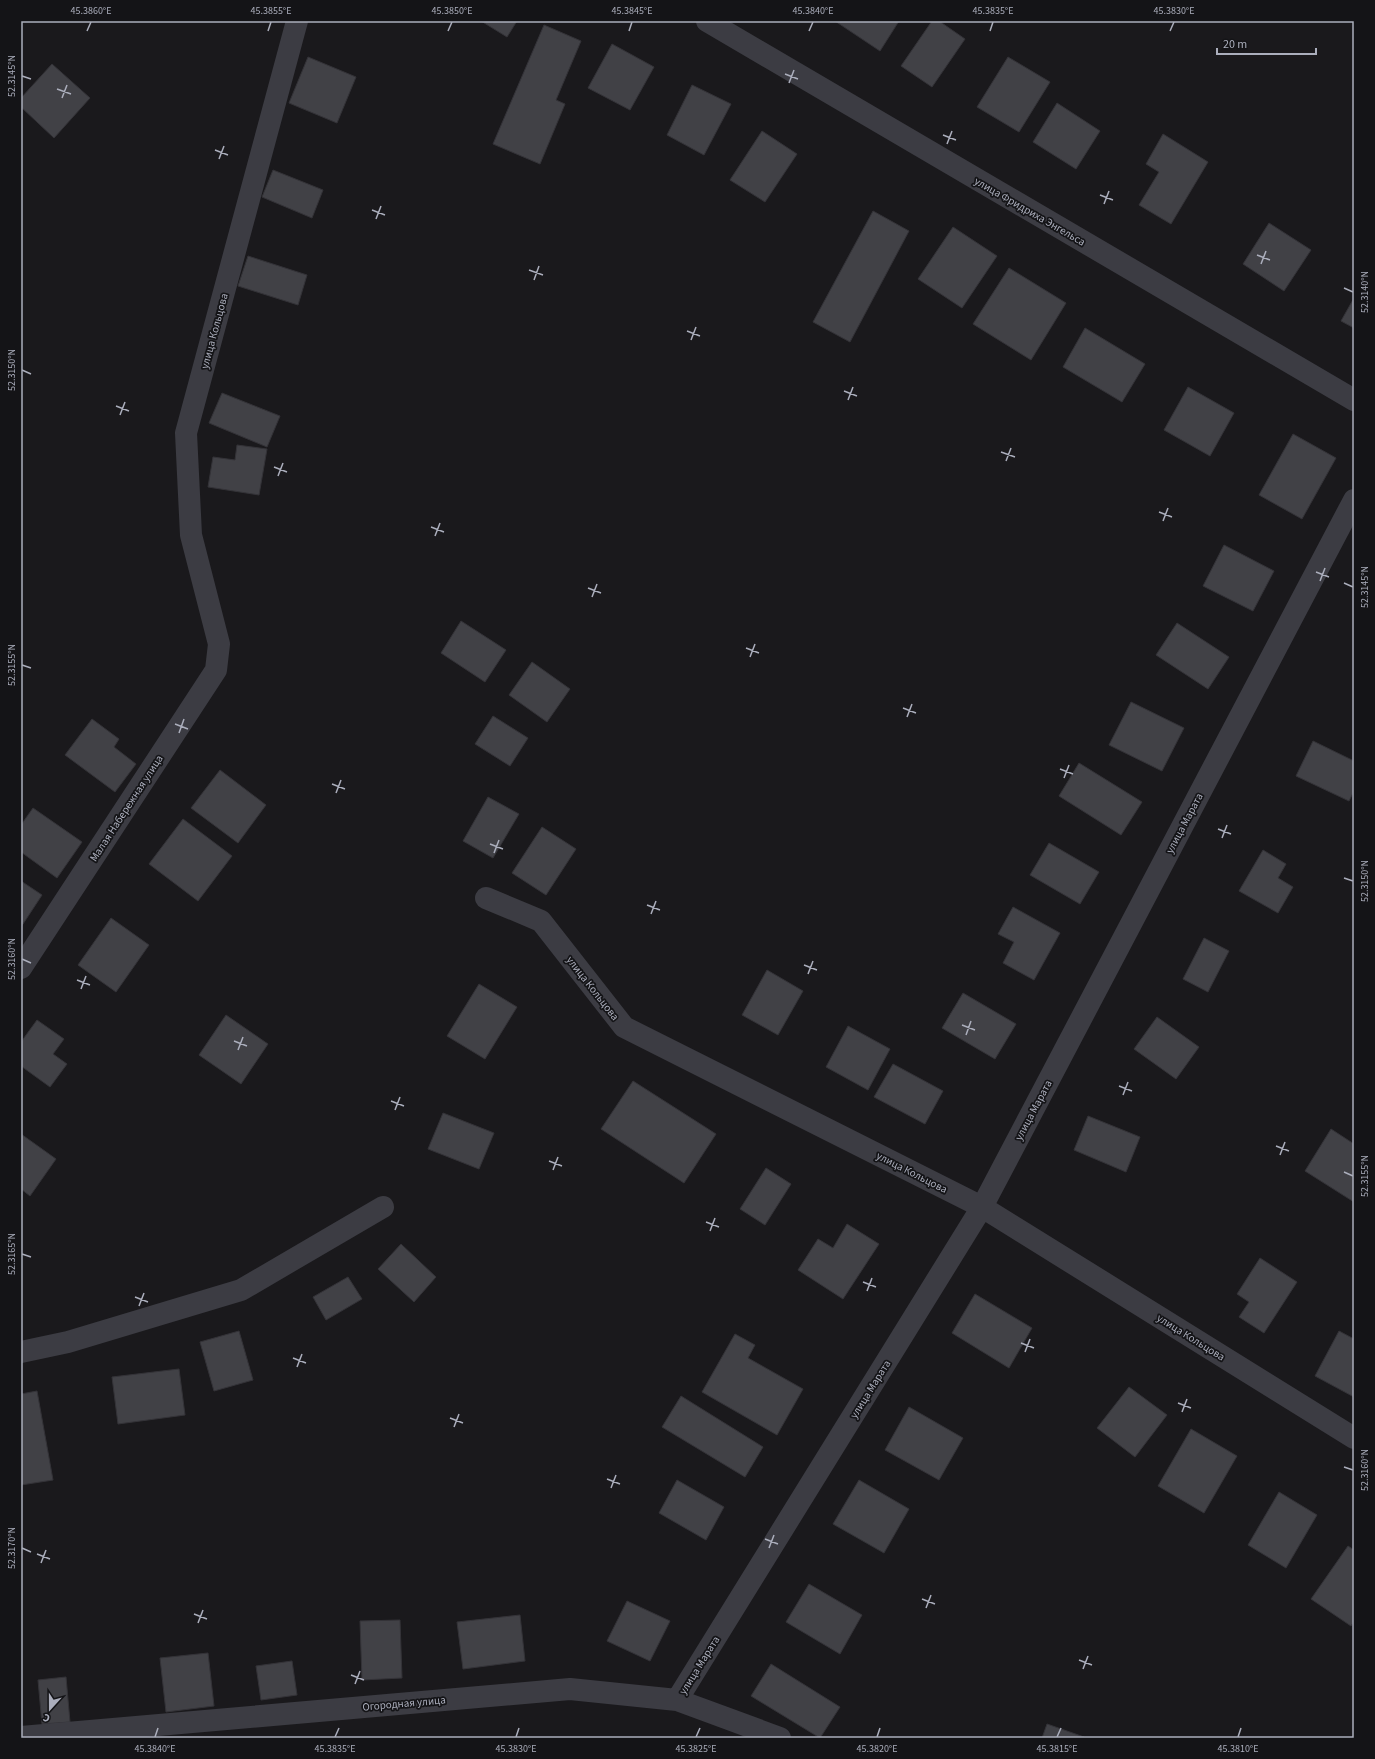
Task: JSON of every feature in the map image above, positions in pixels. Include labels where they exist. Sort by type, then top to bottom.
[{"type":"street","name":"улица Кольцова","points":[[219,644],[191,535],[186,433],[297,21]]},
{"type":"street","name":"улица Фридриха Энгельса","points":[[707,21],[1354,400]]},
{"type":"street","name":"улица Марата","points":[[677,1700],[982,1207],[1354,500]]},
{"type":"street","name":"Малая Набережная улица","points":[[21,968],[216,670],[219,644]]},
{"type":"street","name":"улица Кольцова","points":[[486,898],[541,921],[624,1027],[982,1207],[1354,1438]]},
{"type":"street","points":[[21,1352],[68,1342],[241,1290],[383,1207]]},
{"type":"street","name":"Огородная улица","points":[[21,1737],[570,1689],[677,1700],[780,1738]]},
{"type":"building","points":[[481,21],[517,21],[507,37]]},
{"type":"building","points":[[835,21],[899,21],[880,51]]},
{"type":"building","points":[[932,21],[939,21],[965,39],[932,87],[901,66]]},
{"type":"building","points":[[544,25],[581,41],[556,100],[565,104],[540,164],[493,144]]},
{"type":"building","points":[[612,44],[654,67],[630,110],[588,88]]},
{"type":"building","points":[[308,57],[356,77],[337,123],[289,103]]},
{"type":"building","points":[[1008,57],[1050,82],[1019,132],[977,107]]},
{"type":"building","points":[[52,64],[90,98],[54,138],[21,107],[21,98]]},
{"type":"building","points":[[692,85],[731,104],[704,155],[667,135]]},
{"type":"building","points":[[1057,103],[1100,131],[1076,169],[1033,142]]},
{"type":"building","points":[[762,131],[797,154],[765,202],[730,180]]},
{"type":"building","points":[[1163,134],[1208,162],[1171,224],[1139,205],[1159,172],[1146,164]]},
{"type":"building","points":[[273,170],[323,190],[312,218],[262,197]]},
{"type":"building","points":[[873,211],[909,231],[850,342],[813,322]]},
{"type":"building","points":[[1269,223],[1311,250],[1284,291],[1243,264]]},
{"type":"building","points":[[953,227],[997,256],[962,308],[918,279]]},
{"type":"building","points":[[248,256],[307,275],[298,305],[238,286]]},
{"type":"building","points":[[1009,268],[1066,303],[1031,360],[973,324]]},
{"type":"building","points":[[1354,298],[1354,328],[1341,321]]},
{"type":"building","points":[[1085,328],[1145,364],[1122,402],[1063,367]]},
{"type":"building","points":[[1188,387],[1234,413],[1210,456],[1164,430]]},
{"type":"building","points":[[222,393],[280,416],[267,447],[209,423]]},
{"type":"building","points":[[1293,434],[1336,458],[1302,519],[1259,495]]},
{"type":"building","points":[[237,445],[267,449],[259,495],[208,487],[213,457],[235,460]]},
{"type":"building","points":[[1224,545],[1274,571],[1253,611],[1203,586]]},
{"type":"building","points":[[461,621],[506,650],[485,682],[441,653]]},
{"type":"building","points":[[1177,623],[1229,657],[1208,689],[1156,655]]},
{"type":"building","points":[[532,662],[570,689],[547,722],[509,695]]},
{"type":"building","points":[[1131,702],[1184,728],[1162,771],[1109,745]]},
{"type":"building","points":[[493,716],[528,738],[510,766],[475,744]]},
{"type":"building","points":[[92,719],[119,739],[114,747],[136,764],[115,792],[65,755]]},
{"type":"building","points":[[1313,741],[1354,761],[1354,791],[1349,801],[1296,776]]},
{"type":"building","points":[[1079,763],[1142,802],[1121,835],[1059,796]]},
{"type":"building","points":[[220,770],[266,805],[238,843],[191,808]]},
{"type":"building","points":[[488,797],[519,814],[493,858],[463,841]]},
{"type":"building","points":[[33,808],[82,842],[57,878],[21,852],[21,825]]},
{"type":"building","points":[[183,819],[232,856],[198,901],[149,864]]},
{"type":"building","points":[[542,827],[576,849],[546,895],[512,873]]},
{"type":"building","points":[[1049,843],[1099,872],[1080,904],[1030,875]]},
{"type":"building","points":[[1263,850],[1286,864],[1278,878],[1293,887],[1278,913],[1239,891]]},
{"type":"building","points":[[21,881],[42,895],[21,927]]},
{"type":"building","points":[[1013,907],[1060,933],[1034,980],[1003,963],[1014,942],[998,934]]},
{"type":"building","points":[[111,918],[149,945],[116,992],[78,965]]},
{"type":"building","points":[[1204,938],[1229,951],[1208,992],[1183,979]]},
{"type":"building","points":[[767,970],[803,991],[778,1035],[742,1015]]},
{"type":"building","points":[[479,984],[517,1007],[485,1059],[447,1036]]},
{"type":"building","points":[[963,993],[1016,1024],[995,1059],[942,1028]]},
{"type":"building","points":[[226,1015],[268,1044],[241,1084],[199,1055]]},
{"type":"building","points":[[1157,1017],[1199,1047],[1176,1079],[1134,1049]]},
{"type":"building","points":[[37,1020],[64,1039],[53,1054],[67,1064],[50,1087],[21,1066],[21,1042]]},
{"type":"building","points":[[848,1026],[890,1049],[868,1090],[826,1067]]},
{"type":"building","points":[[893,1064],[943,1091],[925,1124],[874,1097]]},
{"type":"building","points":[[633,1081],[716,1134],[684,1183],[601,1129]]},
{"type":"building","points":[[443,1113],[494,1133],[479,1169],[428,1149]]},
{"type":"building","points":[[1088,1116],[1140,1137],[1126,1172],[1074,1150]]},
{"type":"building","points":[[1331,1129],[1354,1144],[1354,1202],[1305,1171]]},
{"type":"building","points":[[21,1134],[56,1159],[30,1196],[21,1189]]},
{"type":"building","points":[[766,1168],[791,1184],[765,1225],[740,1209]]},
{"type":"building","points":[[847,1224],[879,1244],[843,1299],[798,1270],[818,1239],[833,1248]]},
{"type":"building","points":[[401,1244],[436,1277],[414,1302],[378,1269]]},
{"type":"building","points":[[1260,1258],[1297,1282],[1264,1333],[1239,1317],[1249,1302],[1237,1294]]},
{"type":"building","points":[[348,1277],[362,1299],[326,1320],[313,1297]]},
{"type":"building","points":[[975,1294],[1032,1328],[1009,1368],[952,1333]]},
{"type":"building","points":[[239,1331],[253,1380],[214,1391],[200,1342]]},
{"type":"building","points":[[1339,1331],[1354,1339],[1354,1397],[1315,1376]]},
{"type":"building","points":[[735,1334],[755,1345],[748,1358],[803,1389],[777,1435],[702,1392]]},
{"type":"building","points":[[179,1369],[185,1415],[118,1424],[112,1377]]},
{"type":"building","points":[[1129,1387],[1167,1415],[1135,1457],[1097,1428]]},
{"type":"building","points":[[37,1391],[53,1480],[21,1485],[21,1394]]},
{"type":"building","points":[[681,1396],[763,1447],[745,1477],[662,1427]]},
{"type":"building","points":[[909,1407],[963,1438],[939,1480],[885,1450]]},
{"type":"building","points":[[1191,1429],[1237,1456],[1204,1513],[1158,1486]]},
{"type":"building","points":[[677,1480],[724,1507],[706,1540],[659,1513]]},
{"type":"building","points":[[859,1480],[909,1509],[884,1553],[833,1524]]},
{"type":"building","points":[[1279,1492],[1317,1515],[1286,1568],[1248,1545]]},
{"type":"building","points":[[1348,1546],[1354,1550],[1354,1621],[1351,1626],[1311,1599]]},
{"type":"building","points":[[809,1584],[862,1615],[840,1654],[786,1622]]},
{"type":"building","points":[[627,1601],[670,1621],[650,1661],[607,1641]]},
{"type":"building","points":[[520,1615],[525,1661],[463,1669],[457,1622]]},
{"type":"building","points":[[400,1620],[402,1678],[362,1680],[360,1621]]},
{"type":"building","points":[[208,1653],[214,1706],[166,1712],[160,1658]]},
{"type":"building","points":[[292,1661],[297,1695],[261,1700],[256,1666]]},
{"type":"building","points":[[771,1664],[840,1707],[820,1738],[751,1696]]},
{"type":"building","points":[[66,1677],[70,1722],[42,1724],[38,1680]]},
{"type":"building","points":[[1047,1724],[1084,1737],[1042,1738]]}]
